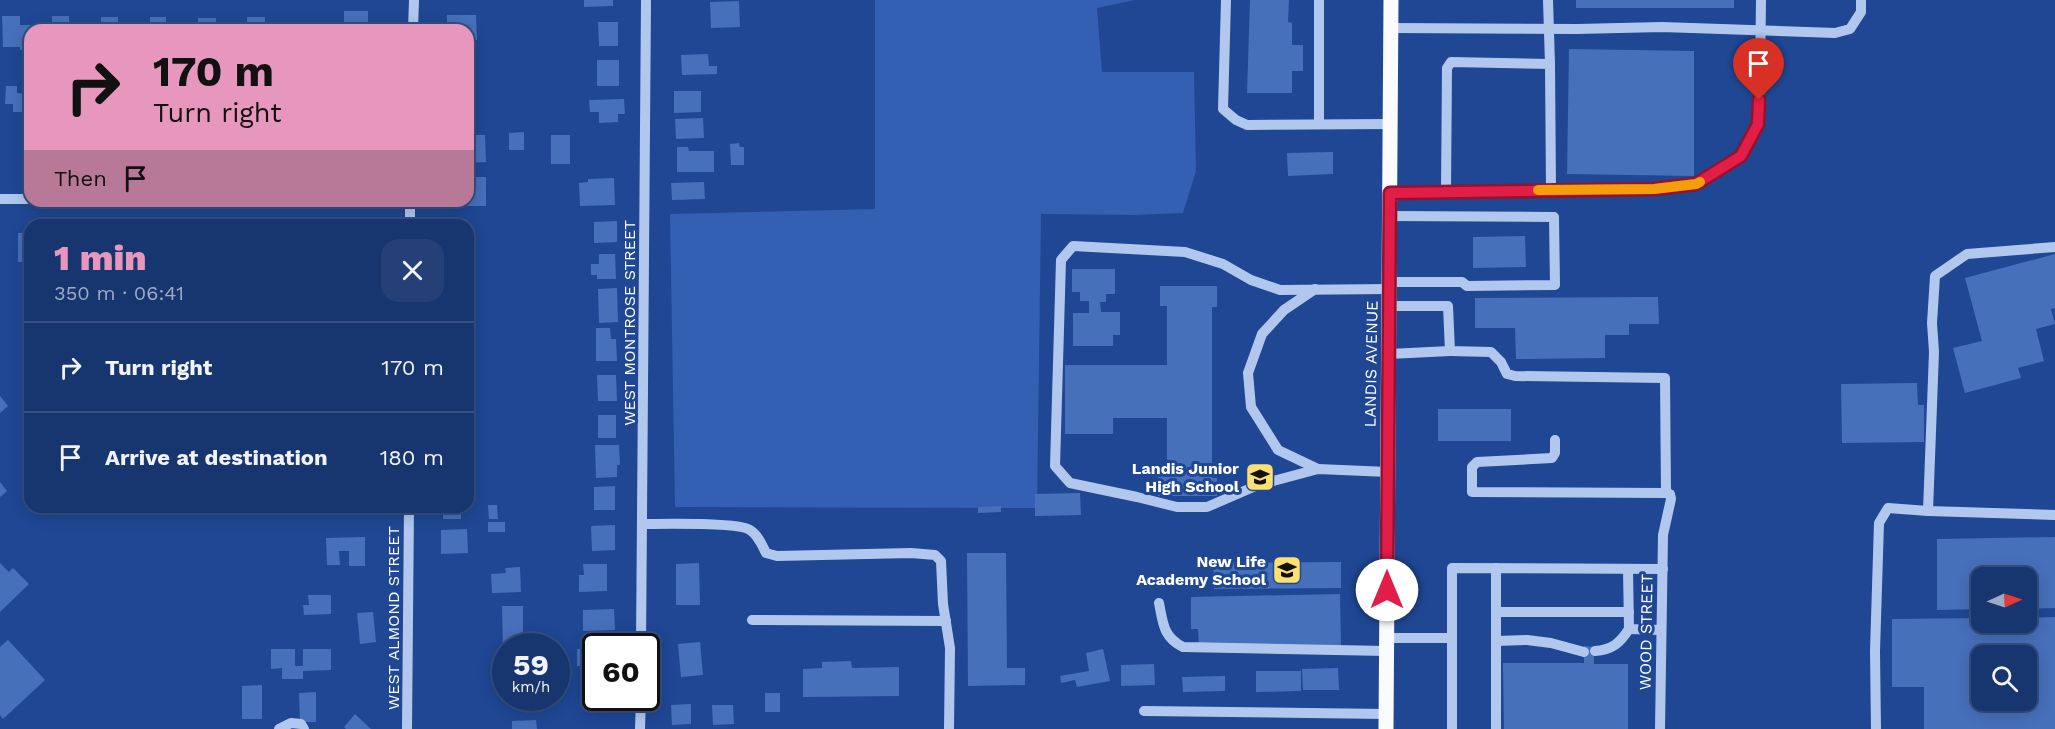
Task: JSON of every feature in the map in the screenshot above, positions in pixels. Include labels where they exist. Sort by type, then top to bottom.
[{"type":"main road","name":"LANDIS AVENUE","points":[[1386,721],[1391,0]]},
{"type":"street","points":[[412,24],[414,0]]},
{"type":"street","name":"WEST MONTROSE STREET","points":[[641,633],[646,0]]},
{"type":"street","points":[[1226,0],[1224,109],[1236,120],[1247,125],[1390,124]]},
{"type":"street","points":[[1319,0],[1319,124]]},
{"type":"street","points":[[1548,0],[1551,190]]},
{"type":"street","points":[[1390,193],[1654,189],[1696,184],[1741,156],[1758,124],[1761,0]]},
{"type":"street","points":[[1391,28],[1662,27],[1835,33],[1850,29],[1860,12],[1861,0]]},
{"type":"street","points":[[1446,191],[1447,68],[1451,62],[1550,64]]},
{"type":"street","points":[[0,199],[24,199]]},
{"type":"street","points":[[1388,472],[1318,469],[1258,486],[1207,507],[1177,507],[1070,483],[1055,466],[1061,260],[1073,246],[1185,252],[1223,264],[1251,280],[1280,290],[1461,282],[1467,286],[1555,285],[1554,217],[1390,216]]},
{"type":"street","points":[[1928,511],[1935,276],[1967,254],[2055,248]]},
{"type":"street","points":[[1315,289],[1284,310],[1262,334],[1248,373],[1251,407],[1278,450],[1318,469]]},
{"type":"street","points":[[1390,306],[1448,306],[1450,351]]},
{"type":"street","points":[[1389,354],[1450,351],[1491,352],[1501,362],[1507,374],[1515,376],[1665,378],[1666,493],[1472,492],[1472,468],[1477,462],[1552,458],[1555,453],[1555,440]]},
{"type":"street","name":"WOOD STREET","points":[[1660,729],[1663,536],[1671,499],[1670,494],[1666,493]]},
{"type":"street","points":[[1876,729],[1875,651],[1879,523],[1888,508],[2055,515]]},
{"type":"street","name":"WEST ALMOND STREET","points":[[407,729],[408,513]]},
{"type":"street","points":[[642,524],[749,528],[759,538],[766,553],[777,556],[911,553],[935,555],[941,561],[950,648],[949,729]]},
{"type":"street","points":[[1452,729],[1452,568],[1663,569]]},
{"type":"street","points":[[1496,568],[1496,729]]},
{"type":"street","points":[[1496,641],[1535,641],[1590,652],[1606,651],[1621,642],[1629,629],[1628,569]]},
{"type":"street","points":[[1159,603],[1164,628],[1172,642],[1183,647],[1387,644],[1452,638]]},
{"type":"street","points":[[1496,612],[1629,612]]},
{"type":"street","points":[[752,620],[946,621]]},
{"type":"street","points":[[1629,629],[1661,630]]},
{"type":"street","points":[[640,729],[641,711]]},
{"type":"street","points":[[1144,711],[1386,721]]},
{"type":"street","points":[[279,729],[291,723],[301,724],[304,729]]},
{"type":"shaded area","points":[[875,0],[1135,0],[1097,8],[1102,72],[1194,72],[1196,171],[1183,213],[1041,214],[1037,508],[675,507],[670,214],[875,209]]},
{"type":"building","points":[[584,0],[613,0],[613,6],[584,7]]},
{"type":"building","points":[[1250,0],[1289,0],[1288,22],[1292,23],[1292,45],[1303,45],[1303,71],[1292,71],[1292,93],[1247,93]]},
{"type":"building","points":[[1576,0],[1734,0],[1734,8],[1576,8]]},
{"type":"building","points":[[739,1],[740,27],[711,28],[710,2]]},
{"type":"building","points":[[344,11],[368,11],[368,24],[344,24]]},
{"type":"building","points":[[447,15],[476,15],[477,40],[474,40],[474,24],[447,24]]},
{"type":"building","points":[[2,16],[20,16],[20,25],[24,25],[24,50],[20,50],[20,47],[3,47]]},
{"type":"building","points":[[52,16],[69,16],[69,24],[52,24]]},
{"type":"building","points":[[101,17],[118,17],[118,24],[101,24]]},
{"type":"building","points":[[150,17],[166,17],[166,24],[150,24]]},
{"type":"building","points":[[247,17],[265,17],[265,24],[247,24]]},
{"type":"building","points":[[198,18],[216,18],[216,24],[198,24]]},
{"type":"building","points":[[598,22],[618,22],[618,46],[599,46]]},
{"type":"building","points":[[1569,49],[1694,51],[1694,176],[1567,174]]},
{"type":"building","points":[[708,54],[709,66],[717,66],[717,74],[682,75],[681,55]]},
{"type":"building","points":[[597,60],[619,60],[619,86],[597,86]]},
{"type":"building","points":[[474,64],[476,64],[476,89],[474,89]]},
{"type":"building","points":[[6,86],[17,86],[17,93],[24,94],[24,112],[13,112],[13,104],[5,104]]},
{"type":"building","points":[[674,91],[701,91],[701,112],[674,113]]},
{"type":"building","points":[[474,97],[476,97],[476,117],[474,117]]},
{"type":"building","points":[[624,99],[625,114],[618,114],[618,122],[599,123],[599,112],[590,112],[589,100]]},
{"type":"building","points":[[703,118],[704,138],[676,139],[675,119]]},
{"type":"building","points":[[524,132],[524,150],[509,150],[509,133]]},
{"type":"building","points":[[474,135],[485,135],[486,162],[474,163]]},
{"type":"building","points":[[551,135],[570,135],[570,164],[551,164]]},
{"type":"building","points":[[739,143],[740,147],[744,147],[744,165],[731,165],[730,144]]},
{"type":"building","points":[[677,147],[688,147],[689,151],[714,151],[714,172],[677,172]]},
{"type":"building","points":[[1333,152],[1333,174],[1288,176],[1287,153]]},
{"type":"building","points":[[474,177],[486,177],[486,206],[474,206]]},
{"type":"building","points":[[614,178],[615,205],[580,206],[579,183],[588,182],[588,179]]},
{"type":"building","points":[[704,182],[705,199],[672,200],[671,183]]},
{"type":"building","points":[[617,221],[617,242],[594,243],[594,222]]},
{"type":"building","points":[[18,233],[24,233],[24,262],[18,262]]},
{"type":"building","points":[[1525,236],[1526,267],[1473,268],[1473,237]]},
{"type":"building","points":[[599,254],[615,254],[616,279],[597,279],[597,275],[591,275],[591,264],[599,264]]},
{"type":"building","points":[[2055,254],[2055,308],[2051,309],[2055,324],[2036,329],[2044,361],[2018,368],[2021,378],[1965,393],[1953,348],[1982,341],[1965,278]]},
{"type":"building","points":[[1072,269],[1115,269],[1115,294],[1106,294],[1106,302],[1100,302],[1101,312],[1120,312],[1120,335],[1113,335],[1113,346],[1073,346],[1073,313],[1089,313],[1089,301],[1080,301],[1080,292],[1072,292]]},
{"type":"building","points":[[1160,286],[1217,286],[1217,307],[1212,307],[1212,478],[1217,478],[1217,496],[1158,496],[1158,476],[1167,476],[1167,418],[1113,418],[1113,434],[1065,434],[1065,365],[1167,365],[1167,306],[1160,306]]},
{"type":"building","points":[[617,288],[618,322],[599,323],[598,289]]},
{"type":"building","points":[[1658,297],[1659,324],[1629,324],[1629,335],[1605,335],[1605,358],[1516,359],[1515,328],[1475,328],[1475,298]]},
{"type":"building","points":[[596,328],[610,328],[611,339],[616,339],[617,361],[596,361]]},
{"type":"building","points":[[597,375],[616,375],[617,401],[598,401]]},
{"type":"building","points":[[1917,383],[1918,405],[1924,405],[1924,442],[1842,443],[1841,384]]},
{"type":"building","points":[[0,396],[8,406],[0,413]]},
{"type":"building","points":[[1438,409],[1511,409],[1511,441],[1438,441]]},
{"type":"building","points":[[598,415],[616,415],[616,438],[598,438]]},
{"type":"building","points":[[595,445],[619,445],[620,465],[617,465],[617,477],[596,478]]},
{"type":"building","points":[[0,482],[7,491],[0,497]]},
{"type":"building","points":[[615,486],[615,510],[594,510],[594,487]]},
{"type":"building","points":[[1080,493],[1081,515],[1035,516],[1035,494]]},
{"type":"building","points":[[488,505],[497,505],[498,519],[489,519]]},
{"type":"building","points":[[1001,506],[1001,512],[978,513],[978,507]]},
{"type":"building","points":[[443,513],[461,513],[461,519],[443,519]]},
{"type":"building","points":[[488,522],[505,522],[505,532],[488,532]]},
{"type":"building","points":[[615,525],[615,550],[592,551],[591,526]]},
{"type":"building","points":[[467,529],[468,553],[441,554],[441,530]]},
{"type":"building","points":[[365,537],[365,566],[349,566],[349,551],[339,551],[340,565],[327,565],[326,538]]},
{"type":"building","points":[[2055,537],[2055,608],[2037,609],[2037,567],[1971,567],[1971,609],[1937,610],[1937,539]]},
{"type":"building","points":[[967,553],[1006,553],[1007,668],[1025,668],[1025,685],[968,686]]},
{"type":"building","points":[[1341,562],[1341,588],[1214,589],[1213,563]]},
{"type":"building","points":[[0,563],[9,572],[13,568],[29,584],[0,612]]},
{"type":"building","points":[[699,563],[700,605],[676,605],[676,564]]},
{"type":"building","points":[[583,564],[607,564],[607,591],[579,592],[579,575],[584,575]]},
{"type":"building","points":[[520,567],[521,592],[492,593],[491,574],[506,573],[505,568]]},
{"type":"building","points":[[1340,594],[1341,646],[1199,648],[1198,629],[1191,629],[1191,597]]},
{"type":"building","points":[[308,595],[331,595],[331,614],[304,615],[303,605],[309,605]]},
{"type":"building","points":[[502,606],[523,606],[523,633],[503,633]]},
{"type":"building","points":[[614,609],[615,630],[583,631],[583,610]]},
{"type":"building","points":[[373,612],[376,642],[360,644],[357,613]]},
{"type":"building","points":[[2055,617],[2055,729],[1924,729],[1924,687],[1892,687],[1892,619],[1971,618],[1971,633],[2037,633],[2037,618]]},
{"type":"building","points":[[8,640],[45,680],[3,719],[0,715],[0,647]]},
{"type":"building","points":[[700,642],[703,675],[681,677],[678,644]]},
{"type":"building","points":[[1584,646],[1594,647],[1594,664],[1628,664],[1628,729],[1504,729],[1503,663],[1584,663]]},
{"type":"building","points":[[271,649],[295,649],[295,666],[303,666],[303,649],[331,649],[331,670],[303,671],[303,679],[282,679],[282,668],[271,669]]},
{"type":"building","points":[[577,649],[582,649],[582,666],[577,666]]},
{"type":"building","points":[[1103,649],[1110,681],[1077,687],[1075,680],[1061,683],[1060,676],[1089,671],[1086,653]]},
{"type":"building","points":[[851,661],[852,668],[899,667],[899,696],[803,697],[803,669],[822,668],[822,662]]},
{"type":"building","points":[[1154,664],[1155,685],[1121,686],[1121,665]]},
{"type":"building","points":[[1338,668],[1339,690],[1303,690],[1302,669]]},
{"type":"building","points":[[1256,671],[1301,671],[1301,691],[1256,692]]},
{"type":"building","points":[[1225,676],[1225,691],[1183,692],[1182,677]]},
{"type":"building","points":[[262,685],[262,719],[242,719],[242,686]]},
{"type":"building","points":[[316,692],[316,722],[300,722],[299,693]]},
{"type":"building","points":[[765,693],[780,693],[780,712],[765,712]]},
{"type":"building","points":[[691,704],[691,724],[672,725],[671,705]]},
{"type":"building","points":[[712,705],[733,705],[734,724],[713,725]]},
{"type":"building","points":[[355,714],[371,729],[346,729],[344,727]]},
{"type":"building","points":[[536,720],[537,729],[512,729],[512,721]]},
{"type":"slow traffic","points":[[1538,190],[1654,189],[1700,182]]},
{"type":"place","name":"Landis Junior High School","points":[[1260,477]]},
{"type":"place","name":"New Life Academy School","points":[[1287,570]]},
{"type":"route","points":[[1387,590],[1390,193],[1654,189],[1696,184],[1741,156],[1758,124],[1759,100]]}]
